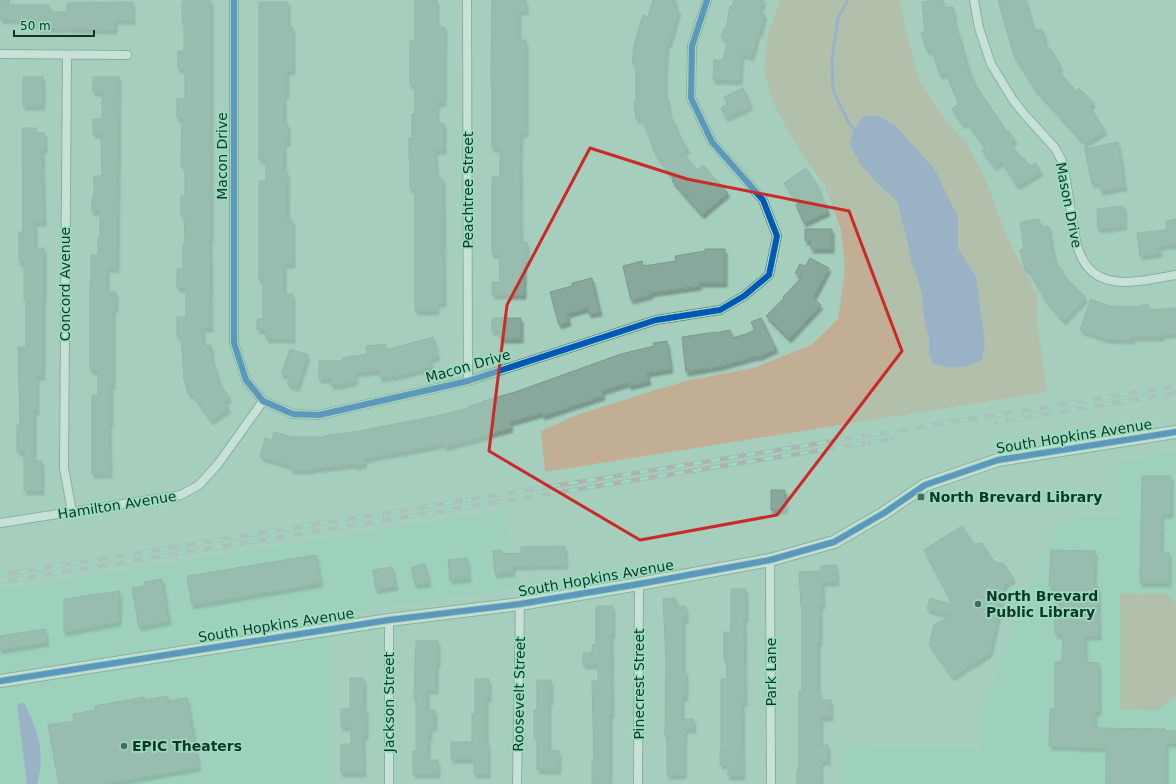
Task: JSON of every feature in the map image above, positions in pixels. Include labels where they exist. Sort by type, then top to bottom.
[{"type":"street","name":"Macon Drive","points":[[234,0],[234,343],[246,380],[263,401],[293,414],[319,415],[468,381],[656,320],[720,310],[744,296],[769,275],[777,236],[763,200],[712,142],[691,98],[692,46],[707,0]]},
{"type":"street","name":"Peachtree Street","points":[[467,0],[468,381]]},
{"type":"street","name":"Mason Drive","points":[[974,0],[979,28],[992,64],[1013,100],[1055,148],[1063,163],[1077,246],[1084,264],[1097,276],[1116,282],[1130,282],[1176,275]]},
{"type":"street","points":[[0,54],[127,55]]},
{"type":"street","name":"Concord Avenue","points":[[67,55],[64,468],[72,512]]},
{"type":"street","name":"Hamilton Avenue","points":[[0,523],[181,495],[200,485],[218,464],[263,401]]},
{"type":"street","name":"South Hopkins Avenue","points":[[0,681],[389,620],[520,604],[770,560],[834,542],[884,513],[925,485],[998,460],[1176,432]]},
{"type":"street","name":"Park Lane","points":[[770,560],[771,784]]},
{"type":"street","name":"Pinecrest Street","points":[[638,784],[639,584]]},
{"type":"street","name":"Roosevelt Street","points":[[517,784],[520,604]]},
{"type":"street","name":"Jackson Street","points":[[389,620],[389,784]]},
{"type":"highlighted area","points":[[590,148],[687,179],[849,211],[902,351],[777,515],[640,540],[489,451],[507,305]]},
{"type":"shaded area","points":[[780,0],[900,0],[903,18],[919,80],[946,121],[967,144],[985,178],[1007,237],[1037,295],[1037,320],[1047,392],[545,472],[541,431],[577,415],[659,389],[695,379],[754,368],[811,345],[838,319],[845,270],[841,230],[825,186],[800,152],[775,107],[764,73],[768,33]],"holes":[[[879,185],[958,217],[958,248],[976,278],[985,342],[982,360],[929,354],[929,338],[924,318],[922,295],[911,262],[897,201]]]},
{"type":"shaded area","points":[[1176,452],[1176,784],[844,784],[845,745],[980,749],[982,708],[1040,562],[1063,520],[1118,515],[1118,462]]},
{"type":"shaded area","points":[[506,510],[518,588],[328,615],[328,624],[0,676],[0,590]]},
{"type":"shaded area","points":[[1166,593],[1176,604],[1176,695],[1158,710],[1120,709],[1120,594]]},
{"type":"shaded area","points":[[330,635],[329,784],[0,784],[0,687]]},
{"type":"water","points":[[866,116],[877,116],[895,125],[935,170],[958,217],[958,248],[976,277],[985,342],[982,360],[976,363],[964,367],[952,368],[933,363],[929,354],[929,338],[924,318],[922,295],[911,262],[897,201],[879,185],[861,165],[850,145],[853,132],[862,118]]},
{"type":"water","points":[[24,703],[37,732],[41,752],[40,772],[37,784],[27,784],[17,704]]},
{"type":"building","points":[[0,0],[9,0],[9,5],[49,5],[49,12],[67,12],[67,3],[133,2],[133,20],[115,20],[115,30],[36,28],[36,21],[0,19]]},
{"type":"building","points":[[415,0],[437,0],[437,27],[445,27],[444,102],[437,102],[437,123],[444,123],[444,150],[435,150],[437,179],[443,179],[444,303],[437,303],[437,311],[415,311],[415,189],[410,189],[409,138],[412,138],[412,114],[415,114],[415,85],[410,85],[410,41],[415,41]]},
{"type":"building","points":[[492,0],[526,0],[526,11],[519,11],[519,40],[526,40],[526,133],[521,133],[520,157],[521,242],[527,242],[527,262],[524,262],[524,295],[492,295],[492,282],[500,282],[499,254],[492,254],[492,177],[500,177],[500,148],[492,148]]},
{"type":"building","points":[[653,0],[676,0],[674,9],[679,10],[669,44],[667,43],[665,97],[667,96],[671,121],[673,120],[681,139],[688,149],[683,153],[697,170],[703,165],[728,193],[702,215],[672,181],[674,179],[656,155],[642,119],[636,119],[634,101],[636,101],[636,64],[632,63],[634,45],[643,15],[648,17]]},
{"type":"building","points":[[734,0],[764,0],[759,13],[765,14],[760,33],[758,33],[752,57],[742,54],[740,81],[713,80],[714,60],[723,60],[728,40],[721,38],[724,28],[726,29],[730,6],[732,7]]},
{"type":"building","points":[[943,0],[944,8],[953,7],[955,23],[967,66],[976,86],[1007,132],[1008,131],[1015,140],[1011,144],[1022,159],[1024,158],[1029,166],[1036,163],[1041,172],[1017,186],[1002,161],[995,167],[982,151],[986,149],[967,122],[963,125],[952,109],[959,104],[946,73],[940,75],[932,50],[927,51],[921,33],[925,32],[922,2]]},
{"type":"building","points":[[998,0],[1026,0],[1034,31],[1042,29],[1048,51],[1051,49],[1061,67],[1057,69],[1076,91],[1079,88],[1094,103],[1090,107],[1105,131],[1084,144],[1082,137],[1079,139],[1034,88],[1014,55]]},
{"type":"building","points":[[182,1],[211,1],[211,328],[203,328],[203,346],[211,345],[213,366],[215,366],[220,384],[230,398],[224,402],[229,409],[211,421],[192,394],[189,395],[183,376],[181,337],[177,337],[177,317],[186,317],[186,288],[177,288],[177,269],[183,269],[183,244],[185,244],[184,216],[181,216],[181,196],[185,196],[185,166],[181,166],[182,118],[177,118],[177,99],[185,99],[185,69],[178,69],[178,51],[184,51]]},
{"type":"building","points":[[259,2],[288,2],[288,27],[293,27],[293,71],[287,71],[287,94],[284,94],[284,124],[288,124],[288,142],[284,142],[284,173],[288,173],[287,220],[293,220],[293,264],[284,264],[284,294],[293,294],[293,339],[266,339],[266,330],[257,330],[257,319],[263,319],[263,280],[259,280],[259,181],[266,181],[266,160],[259,160]]},
{"type":"building","points":[[23,77],[43,77],[43,106],[23,106]]},
{"type":"building","points":[[93,77],[119,77],[117,268],[107,268],[107,292],[116,292],[116,308],[113,308],[113,385],[111,385],[111,422],[109,422],[110,474],[92,474],[92,395],[98,395],[98,370],[90,370],[90,282],[91,255],[98,255],[100,211],[92,211],[92,197],[94,197],[94,176],[102,176],[101,134],[93,134],[93,119],[102,119],[102,92],[93,92]]},
{"type":"building","points":[[743,88],[751,106],[726,118],[721,108],[728,104],[724,97]]},
{"type":"building","points":[[22,128],[36,128],[36,133],[45,133],[45,149],[42,149],[44,222],[35,222],[35,248],[44,248],[43,376],[37,376],[37,411],[34,411],[34,461],[42,461],[42,491],[24,491],[24,452],[17,451],[17,425],[20,425],[18,347],[26,347],[24,262],[19,262],[19,232],[23,232]]},
{"type":"building","points":[[1118,142],[1125,187],[1101,191],[1099,183],[1092,184],[1085,149]]},
{"type":"building","points":[[806,168],[817,185],[828,212],[804,223],[796,205],[799,204],[784,183]]},
{"type":"building","points":[[1124,206],[1125,226],[1098,229],[1097,209]]},
{"type":"building","points":[[1039,219],[1041,227],[1049,226],[1057,268],[1060,267],[1066,278],[1086,298],[1064,321],[1048,304],[1028,269],[1025,270],[1020,250],[1024,249],[1020,222]]},
{"type":"building","points":[[1176,219],[1176,244],[1159,246],[1160,253],[1140,256],[1137,233],[1167,230],[1166,221]]},
{"type":"building","points":[[805,229],[832,229],[832,249],[811,249],[811,241],[805,241]]},
{"type":"building","points":[[705,249],[725,249],[725,283],[699,283],[700,286],[650,293],[651,295],[631,300],[623,266],[642,261],[643,266],[676,261],[675,256],[705,251]]},
{"type":"building","points":[[810,258],[829,268],[813,298],[821,305],[789,339],[766,316],[802,277],[795,273],[800,264],[805,266]]},
{"type":"building","points":[[592,278],[600,312],[589,314],[588,308],[567,314],[569,322],[559,325],[550,292],[572,286],[572,283]]},
{"type":"building","points":[[1091,299],[1110,306],[1141,307],[1141,305],[1149,305],[1149,310],[1176,308],[1176,333],[1162,335],[1162,337],[1132,337],[1132,340],[1106,339],[1080,330]]},
{"type":"building","points":[[492,318],[521,318],[521,339],[500,339],[500,331],[492,331]]},
{"type":"building","points":[[761,318],[776,349],[758,357],[757,356],[721,366],[686,372],[682,337],[730,330],[732,338],[755,330],[751,322]]},
{"type":"building","points":[[433,337],[438,357],[430,359],[432,367],[396,376],[380,378],[380,370],[355,373],[356,381],[340,385],[331,385],[331,379],[319,379],[319,361],[343,361],[342,358],[367,354],[366,346],[386,344],[386,350]]},
{"type":"building","points":[[667,341],[671,369],[647,373],[649,381],[629,386],[628,383],[602,391],[603,396],[543,416],[542,413],[510,422],[511,428],[486,435],[487,436],[444,447],[443,444],[364,459],[365,464],[354,466],[354,464],[311,470],[291,470],[291,466],[260,457],[265,438],[272,440],[274,432],[292,437],[324,437],[436,416],[469,408],[469,406],[484,402],[483,401],[515,392],[621,354],[654,346],[653,343]]},
{"type":"building","points":[[290,349],[308,355],[297,388],[287,384],[290,376],[281,374]]},
{"type":"building","points":[[1142,476],[1171,476],[1171,514],[1162,514],[1161,552],[1169,552],[1169,583],[1140,583]]},
{"type":"building","points":[[771,490],[785,490],[785,510],[771,510]]},
{"type":"building","name":"North Brevard Public Library","points":[[962,526],[974,544],[982,543],[994,562],[1004,564],[1014,579],[1005,584],[990,653],[952,677],[929,644],[934,625],[951,616],[927,609],[930,598],[953,605],[924,550]]},
{"type":"building","points":[[565,546],[566,565],[513,566],[513,572],[495,574],[493,551],[502,550],[502,554],[521,553],[521,547]]},
{"type":"building","points":[[1051,550],[1095,551],[1094,586],[1098,587],[1099,636],[1085,636],[1085,662],[1099,663],[1099,711],[1095,711],[1095,728],[1166,729],[1166,731],[1176,731],[1176,743],[1166,743],[1166,784],[1106,784],[1106,748],[1049,746],[1050,709],[1055,709],[1055,662],[1062,662],[1063,635],[1055,634],[1056,587],[1049,587]]},
{"type":"building","points":[[316,555],[321,583],[192,605],[187,576]]},
{"type":"building","points":[[467,558],[469,578],[450,580],[448,560]]},
{"type":"building","points":[[425,564],[429,583],[415,585],[411,567]]},
{"type":"building","points":[[836,565],[837,582],[822,582],[823,605],[820,605],[820,642],[818,642],[818,691],[820,691],[820,700],[831,700],[831,717],[821,717],[821,745],[828,745],[828,761],[821,761],[821,784],[797,784],[797,770],[799,770],[799,691],[802,691],[802,605],[801,606],[799,572],[821,571],[821,566]]},
{"type":"building","points":[[392,567],[396,586],[376,590],[373,570]]},
{"type":"building","points":[[162,579],[169,621],[139,627],[132,588],[144,586],[144,582]]},
{"type":"building","points":[[731,589],[746,589],[746,618],[744,618],[745,702],[742,702],[743,776],[728,776],[728,765],[720,765],[721,679],[727,679],[726,659],[724,659],[724,632],[731,632]]},
{"type":"building","points":[[120,591],[119,622],[64,632],[64,599]]},
{"type":"building","points":[[676,598],[676,607],[686,606],[686,620],[683,620],[683,671],[686,671],[686,697],[682,697],[682,719],[694,719],[694,729],[685,729],[684,775],[667,775],[667,736],[665,736],[666,661],[663,599]]},
{"type":"building","points":[[596,606],[613,606],[613,634],[611,634],[612,714],[610,714],[610,784],[592,784],[592,762],[594,762],[592,681],[598,681],[598,665],[583,665],[583,653],[592,653],[592,645],[596,645]]},
{"type":"building","points":[[45,629],[47,642],[0,650],[0,636]]},
{"type":"building","points":[[416,641],[438,641],[436,690],[427,690],[427,710],[435,710],[435,727],[430,727],[430,737],[428,737],[428,760],[438,760],[438,774],[413,774],[413,751],[416,751],[416,699],[414,699]]},
{"type":"building","points":[[350,678],[364,678],[366,736],[363,736],[364,773],[341,773],[341,744],[351,744],[351,727],[341,727],[341,709],[350,709]]},
{"type":"building","points":[[475,679],[489,679],[489,698],[486,698],[488,774],[474,774],[474,759],[451,759],[451,742],[472,742],[472,714],[475,714]]},
{"type":"building","points":[[537,680],[551,680],[551,701],[549,701],[549,751],[559,751],[559,770],[537,770],[537,737],[534,737],[534,710],[537,710]]},
{"type":"building","name":"EPIC Theaters","points":[[168,696],[168,701],[187,698],[199,767],[104,784],[59,784],[48,725],[74,721],[73,714],[96,710],[95,706],[144,697],[145,700]]},
{"type":"waterway","points":[[848,0],[838,18],[832,58],[833,90],[849,123],[857,132]]},
{"type":"railway","points":[[0,575],[1176,386]]},
{"type":"railway","points":[[997,422],[1176,393]]},
{"type":"railway","points":[[0,582],[891,439]]},
{"type":"cycle path","points":[[234,0],[234,343],[246,380],[263,401],[293,414],[319,415],[468,381],[656,320],[720,310],[744,296],[769,275],[777,236],[763,200],[712,142],[691,98],[692,46],[707,0]]},
{"type":"cycle path","points":[[0,681],[389,620],[520,604],[770,560],[834,542],[884,513],[925,485],[998,460],[1176,432]]},
{"type":"place","name":"North Brevard Library","points":[[921,497]]},
{"type":"place","name":"North Brevard Public Library","points":[[978,604]]},
{"type":"place","name":"EPIC Theaters","points":[[124,746]]}]
